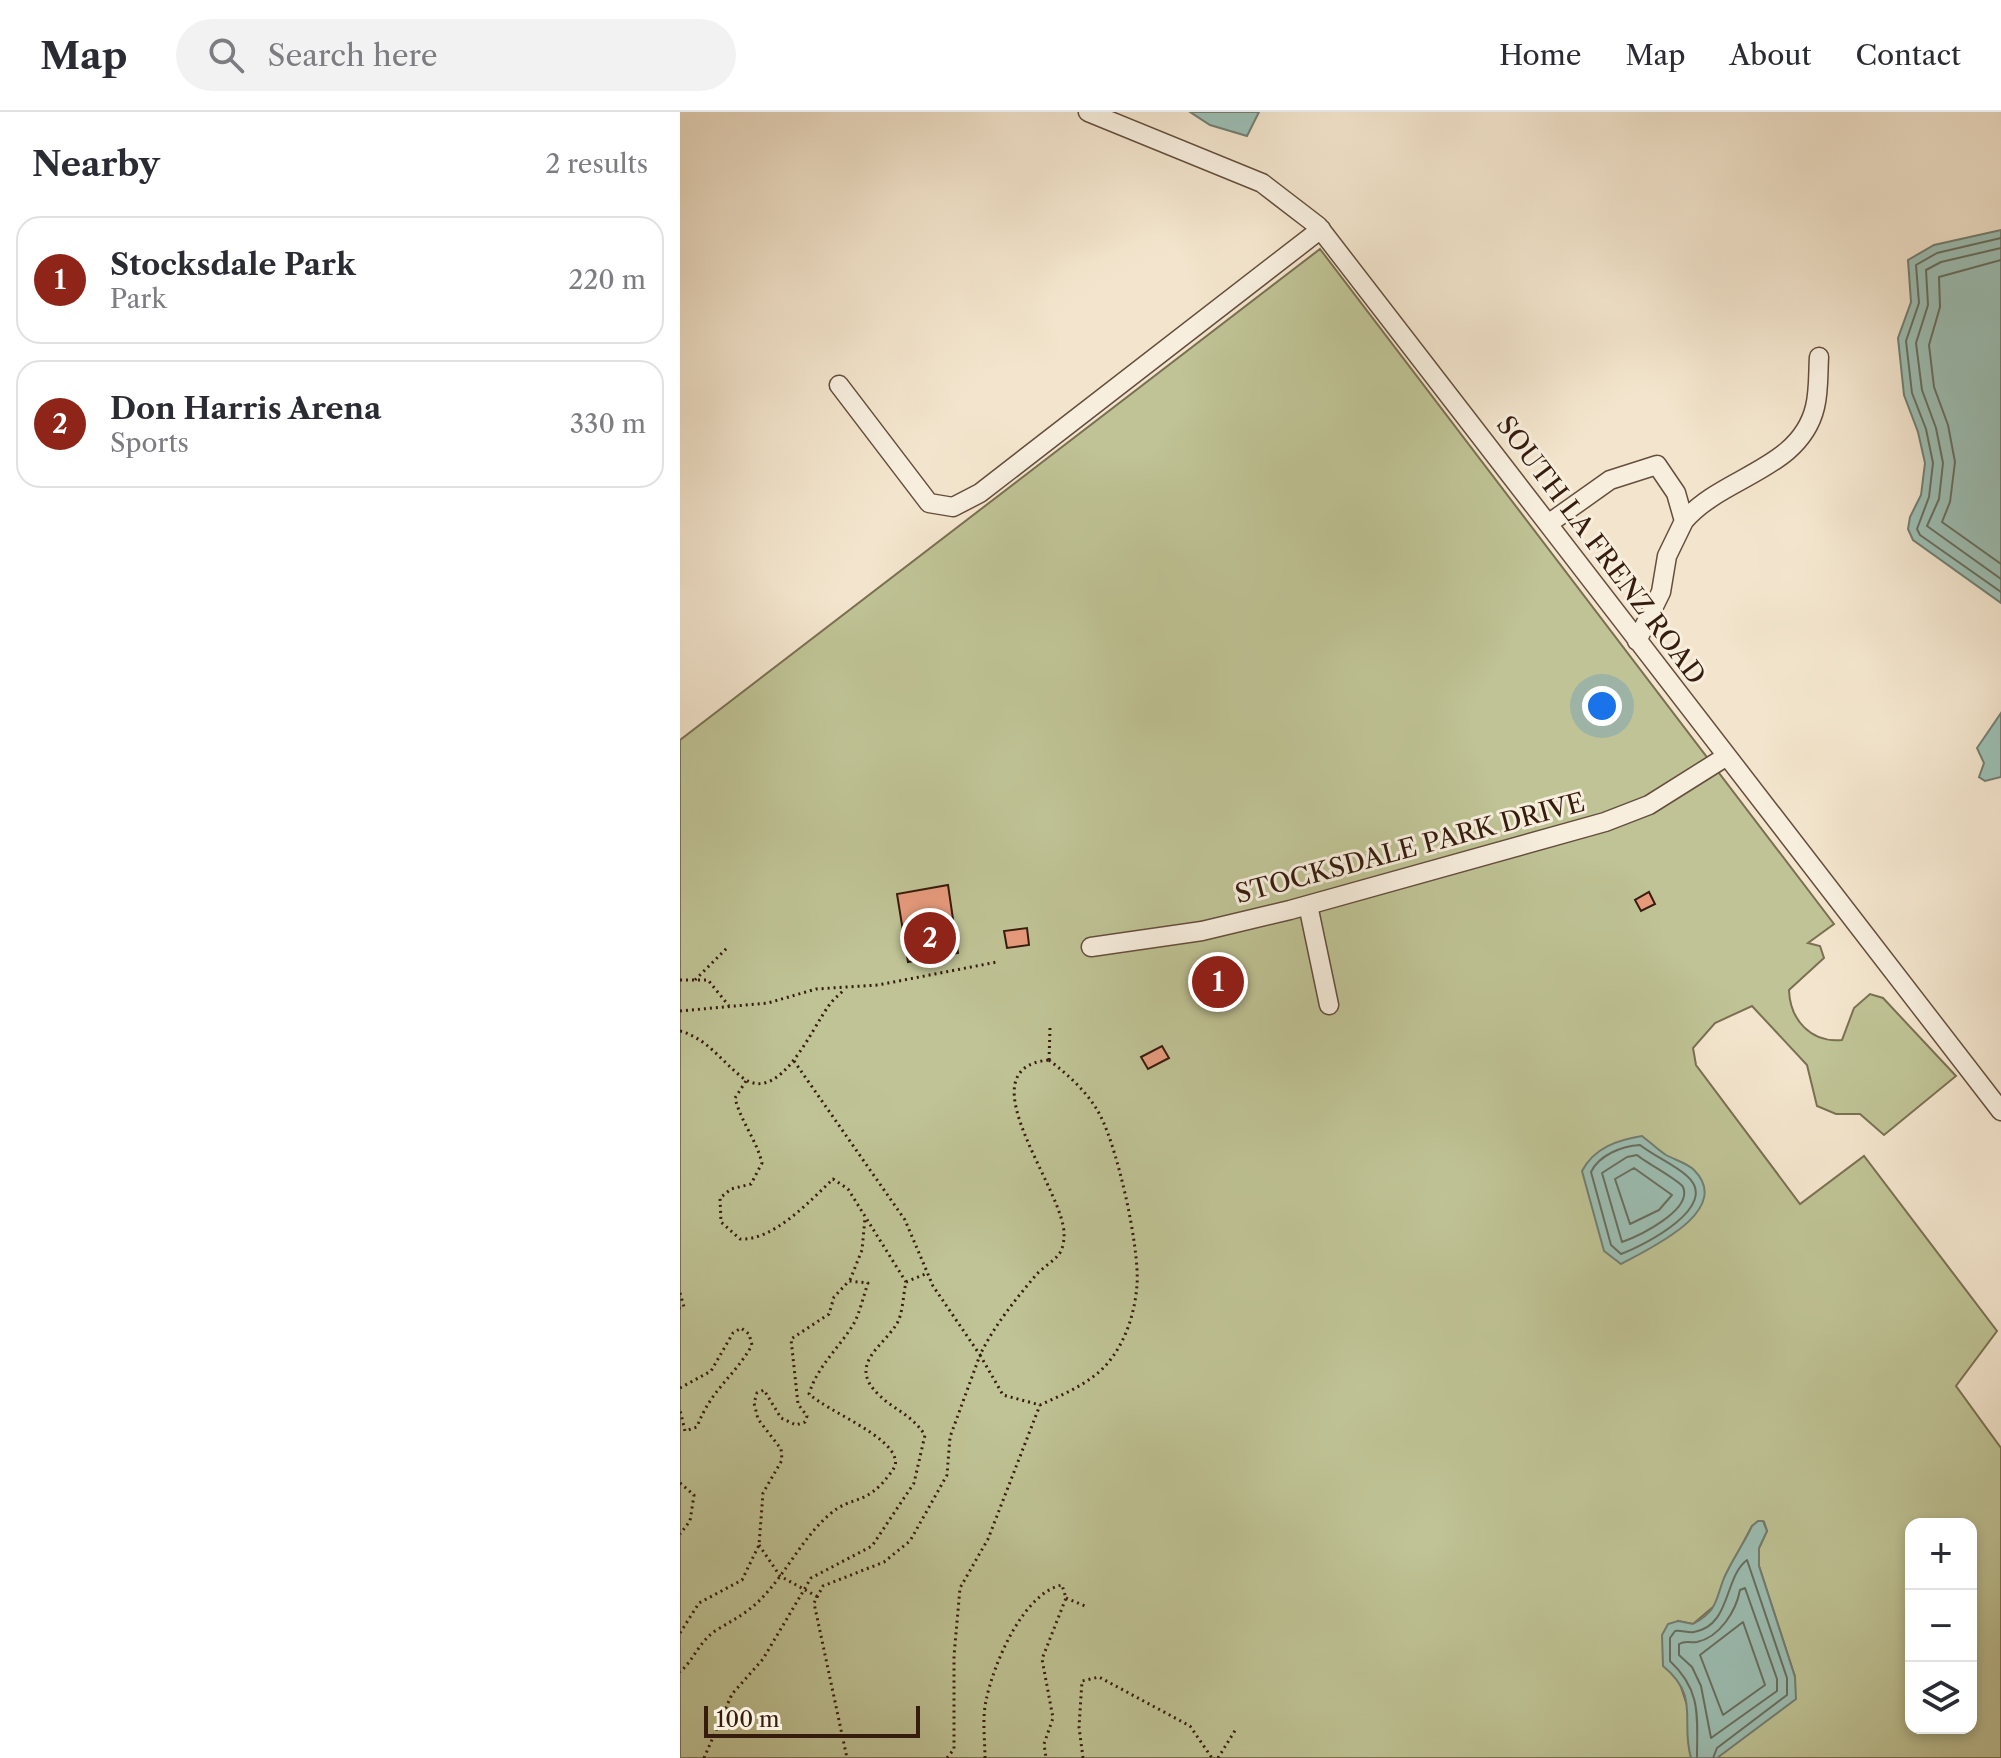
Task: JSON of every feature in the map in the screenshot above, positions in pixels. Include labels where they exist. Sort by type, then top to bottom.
[{"type":"street","name":"SOUTH LA FRENZ ROAD","points":[[1088,112],[1262,183],[1289,201],[1321,229],[2001,1111]]},
{"type":"street","points":[[839,385],[929,503],[953,507],[980,493],[1093,408],[1321,229]]},
{"type":"street","points":[[1637,641],[1661,592],[1667,556],[1684,521],[1698,505],[1790,451],[1804,435],[1815,406],[1819,357]]},
{"type":"street","points":[[1548,524],[1610,480],[1657,465],[1676,493],[1684,521]]},
{"type":"street","name":"STOCKSDALE PARK DRIVE","points":[[1091,947],[1202,931],[1618,824],[1727,756]]},
{"type":"street","points":[[1308,905],[1329,1005]]},
{"type":"path","points":[[695,980],[727,948]]},
{"type":"path","points":[[680,1011],[768,1003],[816,989],[845,989],[997,962]]},
{"type":"path","points":[[680,980],[708,980],[729,1006]]},
{"type":"path","points":[[680,1031],[707,1043],[746,1081],[758,1084],[778,1078],[794,1061],[829,1005],[845,989]]},
{"type":"path","points":[[1049,1060],[1050,1028]]},
{"type":"path","points":[[847,1758],[814,1603],[823,1586],[884,1562],[910,1541],[947,1475],[950,1437],[991,1333],[1039,1272],[1061,1253],[1065,1234],[1049,1186],[1013,1102],[1013,1085],[1022,1069],[1034,1062],[1049,1060],[1070,1076],[1098,1110],[1117,1166],[1134,1246],[1137,1282],[1132,1319],[1112,1358],[1094,1377],[1040,1405],[994,1525],[960,1588],[954,1656],[954,1749],[947,1758]]},
{"type":"path","points":[[794,1061],[905,1220],[928,1273],[1003,1395],[1040,1405]]},
{"type":"path","points":[[704,1758],[732,1694],[763,1659],[811,1578],[872,1546],[914,1483],[925,1435],[913,1417],[877,1393],[867,1374],[870,1351],[897,1324],[906,1282],[848,1189],[833,1179],[811,1200],[757,1240],[740,1239],[721,1222],[720,1198],[731,1189],[751,1184],[762,1163],[756,1142],[740,1118],[735,1098],[746,1081]]},
{"type":"path","points":[[680,1633],[699,1603],[742,1580],[759,1545],[763,1493],[782,1460],[781,1449],[758,1419],[754,1403],[757,1393],[764,1390],[781,1418],[796,1425],[805,1422],[807,1416],[798,1404],[791,1339],[829,1314],[834,1297],[849,1281],[862,1250],[865,1218]]},
{"type":"path","points":[[906,1282],[928,1273]]},
{"type":"path","points":[[680,1672],[687,1667],[690,1655],[716,1630],[728,1627],[760,1600],[832,1512],[876,1493],[896,1467],[895,1458],[883,1440],[824,1408],[809,1394],[815,1372],[828,1362],[855,1322],[868,1283],[849,1281]]},
{"type":"path","points":[[680,1293],[684,1307],[680,1308]]},
{"type":"path","points":[[680,1388],[711,1371],[733,1333],[741,1328],[749,1334],[752,1345],[706,1403],[697,1427],[685,1431],[680,1410]]},
{"type":"path","points":[[680,1483],[694,1495],[690,1521],[680,1534]]},
{"type":"path","points":[[759,1545],[780,1576],[818,1597]]},
{"type":"path","points":[[985,1758],[985,1702],[1011,1632],[1048,1588],[1062,1585],[1066,1598],[1042,1659],[1053,1718],[1044,1744],[1046,1758]]},
{"type":"path","points":[[1066,1598],[1085,1606]]},
{"type":"path","points":[[1083,1758],[1079,1727],[1082,1681],[1099,1677],[1190,1726],[1212,1758]]},
{"type":"path","points":[[1218,1758],[1236,1729]]},
{"type":"green space","points":[[1320,249],[1834,924],[1808,943],[1820,946],[1824,958],[1789,990],[1798,1020],[1821,1038],[1842,1040],[1854,1008],[1870,994],[1883,998],[1956,1076],[1884,1135],[1860,1114],[1836,1114],[1817,1106],[1807,1065],[1752,1006],[1715,1023],[1693,1048],[1696,1065],[1800,1204],[1864,1156],[1997,1331],[1956,1386],[2001,1448],[2001,1758],[1716,1758],[1795,1677],[1759,1566],[1759,1548],[1767,1531],[1764,1522],[1752,1526],[1724,1579],[1720,1601],[1693,1624],[1678,1621],[1678,1678],[1690,1714],[1691,1758],[680,1758],[680,740]]},
{"type":"water","points":[[1190,112],[1259,112],[1247,136],[1210,125]]},
{"type":"water","points":[[2001,230],[2001,603],[1913,540],[1908,529],[1910,517],[1921,495],[1925,463],[1918,432],[1904,395],[1898,338],[1911,302],[1908,260],[1934,245]]},
{"type":"water","points":[[2001,713],[2001,777],[1985,781],[1979,777],[1984,763],[1977,748]]},
{"type":"water","points":[[1642,1136],[1666,1155],[1694,1170],[1704,1185],[1703,1200],[1696,1214],[1682,1227],[1621,1264],[1604,1251],[1582,1171],[1593,1156],[1607,1146]]},
{"type":"water","points":[[1763,1521],[1767,1531],[1759,1548],[1759,1566],[1795,1677],[1796,1699],[1717,1758],[1691,1758],[1686,1699],[1675,1677],[1663,1666],[1662,1635],[1668,1624],[1678,1621],[1693,1624],[1711,1609],[1724,1578],[1752,1526]]},
{"type":"building","points":[[948,885],[958,953],[908,962],[897,894]]},
{"type":"building","points":[[1649,892],[1655,904],[1641,911],[1635,900]]},
{"type":"building","points":[[1027,928],[1029,945],[1007,948],[1004,931]]},
{"type":"building","points":[[1162,1046],[1169,1058],[1148,1069],[1141,1057]]},
{"type":"place","name":"Don Harris Arena","points":[[930,938]]},
{"type":"place","name":"Stocksdale Park","points":[[1218,982]]}]
